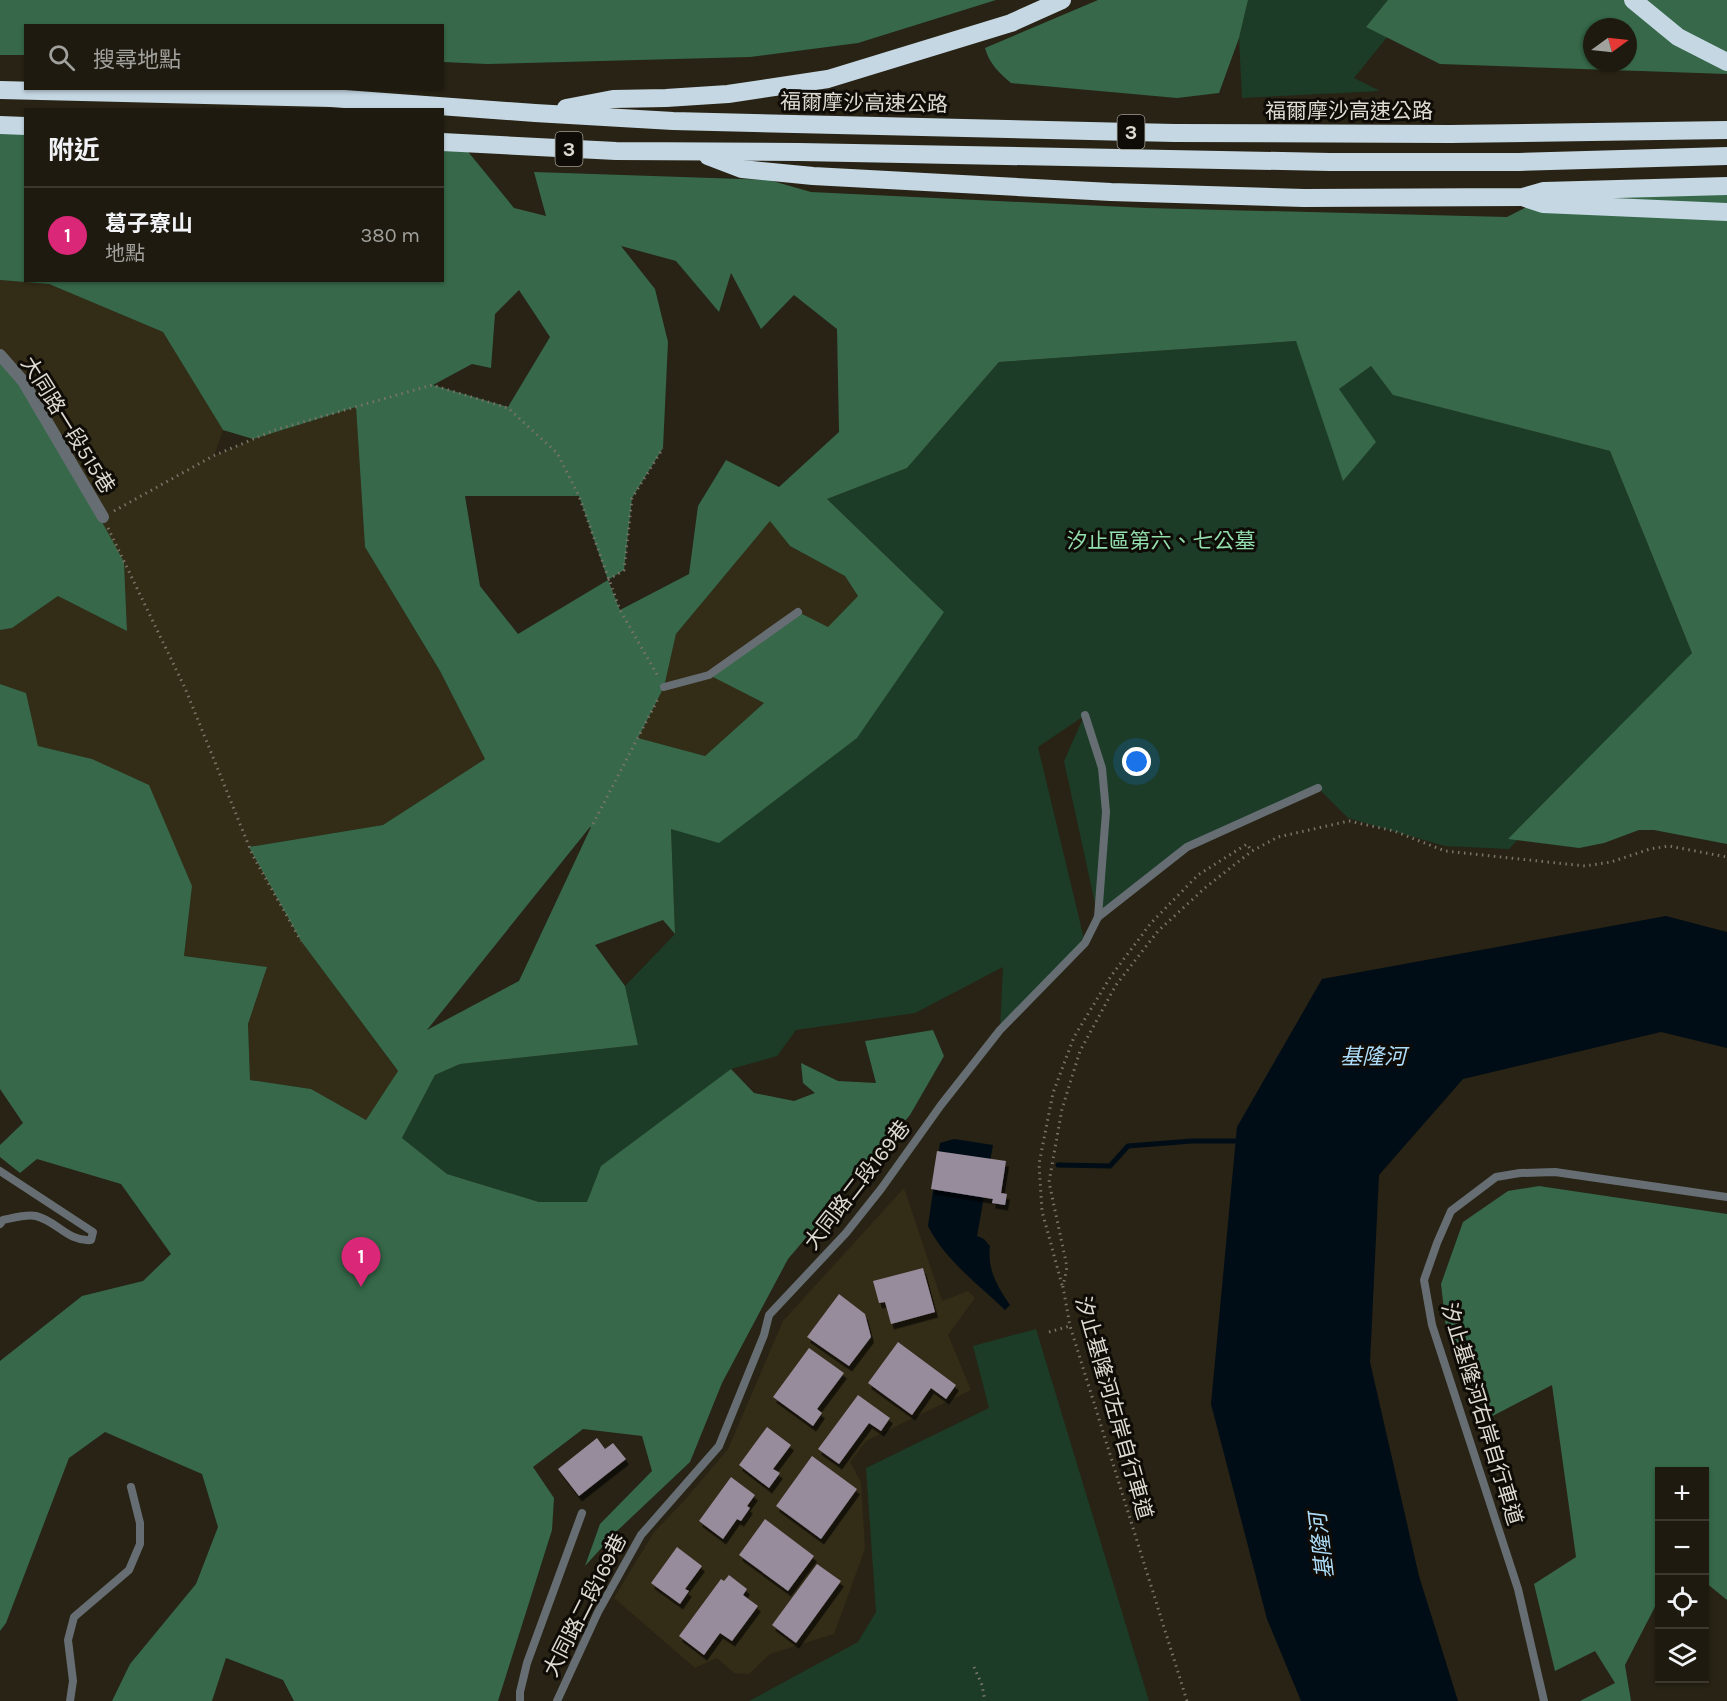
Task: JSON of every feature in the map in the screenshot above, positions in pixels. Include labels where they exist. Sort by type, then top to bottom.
[{"type":"highway","points":[[535,113],[613,99],[728,94],[828,79],[1011,23],[1062,0]]},
{"type":"highway","points":[[1633,0],[1678,37],[1727,62]]},
{"type":"highway","name":"福爾摩沙高速公路","points":[[0,90],[331,98],[535,113],[673,120],[1174,133],[1461,134],[1727,130]]},
{"type":"highway","points":[[0,125],[24,126]]},
{"type":"highway","name":"3","points":[[444,142],[616,151],[1330,162],[1519,162],[1727,156]]},
{"type":"highway","points":[[695,151],[742,169],[849,178],[1111,192],[1304,198],[1524,197],[1544,191],[1727,186]]},
{"type":"highway","points":[[1524,197],[1543,204],[1727,212]]},
{"type":"street","name":"大同路一段515巷","points":[[0,355],[22,381],[103,517]]},
{"type":"lane","points":[[664,687],[709,675],[798,612]]},
{"type":"lane","name":"大同路二段169巷","points":[[557,1701],[598,1612],[641,1535],[719,1446],[764,1335],[769,1315],[846,1233],[881,1189],[948,1095],[1000,1030],[1085,943],[1098,917],[1106,812],[1102,768],[1085,715]]},
{"type":"lane","points":[[1098,917],[1187,847],[1318,788]]},
{"type":"lane","points":[[0,1171],[93,1232],[91,1240],[79,1241],[45,1219],[33,1215],[3,1220],[0,1224]]},
{"type":"lane","name":"汐止基隆河右岸自行車道","points":[[1545,1701],[1518,1589],[1432,1325],[1424,1280],[1437,1243],[1451,1210],[1496,1177],[1520,1173],[1555,1172],[1727,1197]]},
{"type":"lane","points":[[70,1701],[74,1681],[68,1640],[74,1617],[129,1570],[140,1544],[140,1523],[131,1486]]},
{"type":"lane","points":[[520,1701],[527,1663],[582,1513]]},
{"type":"path","points":[[301,941],[253,856],[185,688],[103,517],[213,456],[275,430],[432,385],[508,408],[556,453],[579,496],[620,610],[664,687],[592,824]]},
{"type":"path","points":[[608,580],[624,570],[632,498],[663,448]]},
{"type":"path","name":"汐止基隆河左岸自行車道","points":[[1187,1701],[1070,1326],[1063,1287],[1067,1267],[1049,1182],[1062,1109],[1080,1051],[1116,985],[1158,931],[1206,887],[1252,851],[1278,837],[1349,821],[1394,831],[1445,851],[1585,866],[1611,862],[1650,849],[1669,846],[1727,857]]},
{"type":"path","points":[[1063,1287],[1042,1211],[1039,1164],[1053,1093],[1074,1037],[1111,976],[1151,923],[1198,875],[1247,844],[1252,851]]},
{"type":"path","points":[[1049,1332],[1070,1326]]},
{"type":"path","points":[[974,1667],[982,1685],[985,1701]]},
{"type":"shaded area","points":[[0,280],[49,284],[163,332],[223,430],[214,456],[275,430],[356,407],[365,547],[440,671],[485,759],[383,825],[250,847],[301,941],[398,1072],[366,1120],[311,1089],[250,1080],[248,1024],[267,967],[184,956],[192,886],[92,759],[37,746],[26,693],[0,684],[0,630],[12,628],[58,596],[127,630],[124,562],[0,355]]},
{"type":"shaded area","points":[[770,520],[790,546],[845,576],[858,596],[828,627],[710,675],[764,703],[705,756],[637,738],[664,687],[676,634]]},
{"type":"shaded area","points":[[904,1188],[942,1301],[968,1291],[975,1298],[948,1335],[971,1390],[866,1441],[850,1462],[861,1482],[865,1549],[834,1634],[770,1654],[749,1674],[734,1673],[717,1658],[695,1668],[614,1598],[654,1532],[728,1449],[783,1321]]},
{"type":"green space","points":[[0,0],[996,0],[858,43],[750,57],[487,64],[444,62],[444,24],[24,24],[24,55],[0,55]]},
{"type":"green space","points":[[1098,0],[1248,0],[1239,38],[1219,93],[1177,98],[1011,83],[989,58],[985,48]]},
{"type":"green space","points":[[1248,0],[1417,0],[1354,78],[1380,91],[1242,98],[1239,38]]},
{"type":"green space","points":[[1388,0],[1727,0],[1727,74],[1637,71],[1637,18],[1583,18],[1583,69],[1440,64],[1366,27]]},
{"type":"green space","points":[[0,130],[24,130],[24,282],[0,280]]},
{"type":"green space","points":[[444,137],[456,137],[514,208],[546,216],[534,172],[769,180],[811,192],[1146,208],[1507,217],[1546,197],[1727,191],[1727,844],[1654,830],[1639,830],[1604,843],[1579,848],[1508,839],[1692,653],[1610,451],[1393,395],[1371,366],[1339,389],[1376,442],[1343,481],[1296,341],[999,362],[907,468],[827,499],[944,612],[857,738],[719,843],[671,829],[675,934],[663,920],[595,945],[625,986],[638,1045],[460,1064],[435,1075],[402,1138],[447,1174],[539,1202],[587,1202],[601,1166],[731,1069],[754,1093],[794,1101],[815,1093],[803,1083],[801,1063],[838,1081],[876,1083],[865,1041],[933,1030],[944,1056],[910,1115],[788,1259],[722,1383],[690,1462],[617,1531],[585,1566],[600,1524],[652,1471],[642,1436],[583,1429],[533,1467],[554,1498],[552,1530],[498,1701],[294,1701],[283,1680],[226,1658],[212,1701],[112,1701],[130,1664],[196,1584],[218,1527],[202,1474],[105,1432],[69,1458],[6,1623],[0,1631],[0,1361],[82,1296],[143,1281],[171,1254],[121,1184],[37,1159],[20,1173],[0,1157],[0,1145],[23,1123],[0,1089],[0,684],[26,693],[38,746],[92,759],[149,785],[192,886],[184,956],[267,967],[248,1024],[250,1080],[311,1089],[366,1120],[398,1071],[301,941],[249,847],[383,825],[485,759],[440,671],[365,547],[356,407],[253,439],[223,430],[163,332],[49,284],[24,282],[444,282]],"holes":[[[621,246],[676,261],[719,312],[731,273],[761,329],[794,295],[837,329],[839,432],[779,487],[726,460],[698,506],[689,574],[620,610],[608,580],[624,570],[632,498],[663,448],[668,342],[655,289]],[[519,290],[550,337],[508,407],[433,385],[472,364],[491,368],[495,314]],[[465,496],[579,496],[608,580],[518,634],[480,586]],[[770,521],[790,546],[845,576],[858,596],[828,627],[798,612],[709,675],[764,703],[705,756],[638,738],[664,687],[676,634]],[[590,827],[519,981],[427,1030]]]},
{"type":"green space","name":"汐止區第六、七公墓","points":[[1296,341],[1338,389],[1371,366],[1394,395],[1610,451],[1692,653],[1509,849],[1445,846],[1348,818],[1318,788],[1187,847],[1098,917],[1064,761],[1084,716],[1038,747],[1085,943],[1000,1030],[1003,967],[915,1013],[796,1030],[777,1056],[731,1069],[588,1202],[539,1202],[447,1174],[402,1138],[435,1075],[460,1064],[638,1045],[625,986],[675,934],[671,829],[944,612],[827,499],[907,468],[999,362]]},
{"type":"green space","points":[[0,355],[51,429],[124,562],[127,631],[58,596],[12,628],[0,630]]},
{"type":"green space","points":[[1539,1186],[1727,1214],[1727,1600],[1709,1585],[1709,1467],[1655,1467],[1655,1607],[1625,1665],[1631,1701],[1580,1701],[1615,1683],[1595,1651],[1555,1671],[1534,1584],[1576,1557],[1552,1385],[1487,1419],[1446,1328],[1441,1284],[1463,1222],[1508,1191]]},
{"type":"green space","points":[[1036,1329],[1149,1701],[749,1701],[858,1642],[876,1612],[866,1468],[989,1408],[973,1346]]},
{"type":"water","name":"基隆河","points":[[1666,916],[1727,932],[1727,1048],[1661,1032],[1463,1079],[1379,1175],[1370,1362],[1419,1576],[1458,1701],[1301,1701],[1267,1619],[1211,1404],[1237,1127],[1322,979]]},
{"type":"water","points":[[954,1139],[993,1145],[977,1236],[984,1239],[990,1246],[990,1262],[994,1277],[1010,1305],[1005,1310],[943,1250],[928,1226],[940,1143]]},
{"type":"building","points":[[937,1151],[1006,1161],[1001,1193],[1007,1194],[1005,1205],[992,1203],[993,1199],[931,1189]]},
{"type":"building","points":[[923,1268],[935,1312],[891,1324],[885,1302],[879,1303],[873,1281]]},
{"type":"building","points":[[839,1294],[865,1314],[871,1337],[849,1366],[807,1337]]},
{"type":"building","points":[[898,1342],[956,1385],[946,1399],[931,1388],[912,1415],[868,1383]]},
{"type":"building","points":[[809,1348],[844,1373],[817,1409],[822,1413],[813,1426],[773,1397]]},
{"type":"building","points":[[858,1395],[890,1418],[881,1431],[869,1423],[839,1464],[818,1449]]},
{"type":"building","points":[[767,1427],[791,1445],[773,1469],[780,1473],[769,1488],[739,1465]]},
{"type":"building","points":[[597,1438],[605,1449],[613,1443],[626,1459],[579,1496],[558,1469]]},
{"type":"building","points":[[812,1456],[857,1489],[821,1539],[776,1506]]},
{"type":"building","points":[[731,1477],[755,1495],[747,1506],[750,1508],[741,1521],[737,1519],[723,1539],[699,1521]]},
{"type":"building","points":[[765,1519],[814,1556],[788,1591],[739,1555]]},
{"type":"building","points":[[677,1547],[702,1566],[685,1589],[689,1591],[680,1604],[651,1583]]},
{"type":"building","points":[[817,1564],[841,1581],[796,1643],[772,1625]]},
{"type":"building","points":[[729,1575],[747,1589],[743,1595],[758,1606],[732,1641],[720,1633],[704,1655],[679,1636],[721,1579],[724,1581]]},
{"type":"waterway","points":[[1058,1165],[1110,1166],[1128,1146],[1192,1141],[1242,1141]]},
{"type":"place","name":"葛子寮山","points":[[361,1287]]}]
